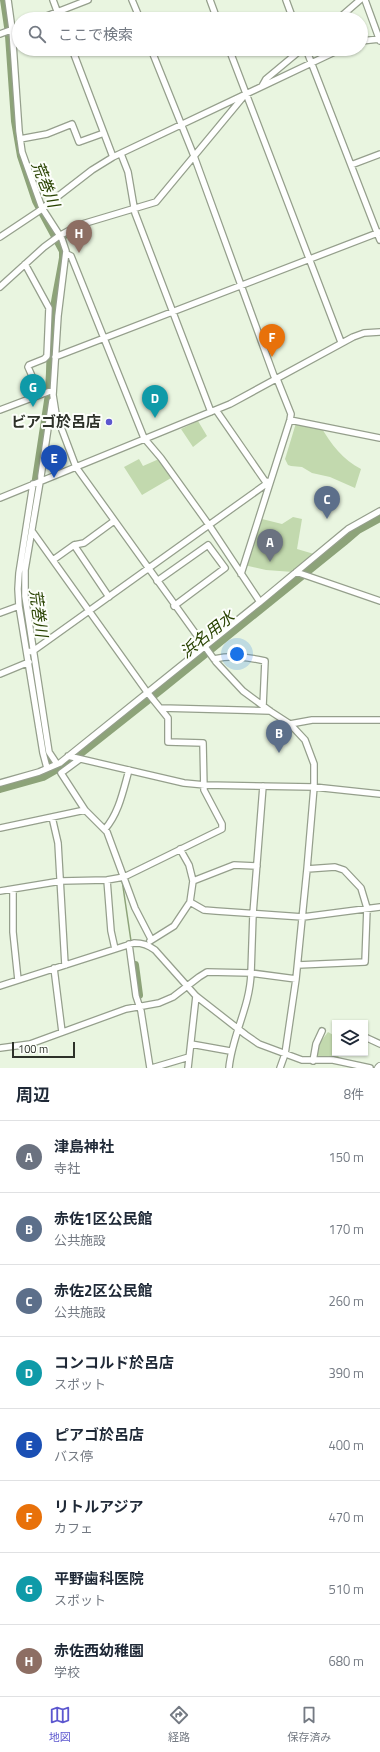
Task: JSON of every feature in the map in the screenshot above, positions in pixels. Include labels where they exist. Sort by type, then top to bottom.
[{"type":"street","points":[[0,34],[12,29],[8,0]]},
{"type":"street","points":[[53,0],[58,12],[88,0]]},
{"type":"street","points":[[132,0],[137,12]]},
{"type":"street","points":[[210,0],[214,12]]},
{"type":"street","points":[[286,0],[290,12]]},
{"type":"street","points":[[346,12],[360,0]]},
{"type":"street","points":[[365,0],[380,40],[368,41]]},
{"type":"street","points":[[14,56],[22,152],[41,210],[65,245],[66,254],[58,306],[53,392],[42,468],[19,573],[19,606],[30,652],[49,752],[56,764]]},
{"type":"street","points":[[75,56],[114,157]]},
{"type":"street","points":[[154,56],[194,156],[274,376],[277,379],[291,414],[240,574]]},
{"type":"street","points":[[231,56],[341,342]]},
{"type":"street","points":[[262,86],[266,79],[294,56]]},
{"type":"street","points":[[308,56],[379,232],[380,240]]},
{"type":"street","points":[[0,237],[41,210],[92,170],[114,157],[326,56]]},
{"type":"street","points":[[0,287],[59,236],[79,225],[152,204],[159,200],[246,94]]},
{"type":"street","points":[[20,139],[47,134],[72,124],[79,142],[104,133]]},
{"type":"street","points":[[122,154],[127,165],[131,183],[134,209],[172,312],[213,411],[265,481],[269,482]]},
{"type":"street","points":[[351,165],[380,154]]},
{"type":"street","points":[[55,357],[379,232]]},
{"type":"street","points":[[66,254],[72,256],[144,438],[209,526],[260,602]]},
{"type":"street","points":[[25,264],[47,305],[50,314],[47,356],[28,367],[40,394]]},
{"type":"street","points":[[0,498],[213,411],[266,385],[341,342],[364,333],[380,332]]},
{"type":"street","points":[[0,410],[40,394],[53,392]]},
{"type":"street","points":[[53,392],[56,414],[76,467],[174,606],[205,648],[243,691],[262,706],[290,724],[305,740],[311,753],[314,770],[314,787],[303,917],[298,965],[285,1054],[280,1068]]},
{"type":"street","points":[[290,420],[380,438]]},
{"type":"street","points":[[30,652],[90,611],[269,482]]},
{"type":"street","points":[[38,483],[25,570],[25,596],[30,652],[29,662],[43,753],[47,768]]},
{"type":"street","points":[[0,783],[47,768],[68,756],[298,573],[348,529],[380,511]]},
{"type":"street","points":[[54,560],[74,545],[84,543],[114,521]]},
{"type":"street","points":[[0,891],[60,881],[107,880],[124,877],[222,829],[222,824],[204,792],[203,743],[168,742],[168,718],[148,693],[32,531]]},
{"type":"street","points":[[74,545],[109,597]]},
{"type":"street","points":[[157,581],[208,545],[225,568],[174,606]]},
{"type":"street","points":[[298,573],[308,575],[380,600]]},
{"type":"street","points":[[0,613],[19,606]]},
{"type":"street","points":[[213,657],[246,657],[265,661],[262,706]]},
{"type":"street","points":[[0,674],[29,662]]},
{"type":"street","points":[[161,708],[270,711]]},
{"type":"street","points":[[290,724],[312,720],[380,720]]},
{"type":"street","points":[[68,756],[184,783],[205,785],[314,787],[380,794]]},
{"type":"street","points":[[80,759],[61,773],[85,810],[105,829],[111,840],[135,908],[149,942],[196,996],[259,1044],[302,1060],[333,1060],[370,1068]]},
{"type":"street","points":[[105,829],[115,815],[129,770]]},
{"type":"street","points":[[229,1068],[230,1051],[239,1030],[250,989],[253,914],[264,786]]},
{"type":"street","points":[[0,828],[85,810]]},
{"type":"street","points":[[52,817],[58,843],[64,965]]},
{"type":"street","points":[[0,986],[129,944],[149,942],[174,926],[190,902],[193,882],[189,865],[180,849]]},
{"type":"street","points":[[193,882],[234,865],[257,866]]},
{"type":"street","points":[[298,965],[365,962],[367,908],[361,888],[344,870],[335,867],[307,869]]},
{"type":"street","points":[[107,880],[111,931],[115,949]]},
{"type":"street","points":[[13,890],[13,932],[18,980]]},
{"type":"street","points":[[190,902],[204,910],[303,917],[380,907]]},
{"type":"street","points":[[129,944],[136,996],[140,1006],[151,1068],[189,1057]]},
{"type":"street","points":[[54,968],[62,1032]]},
{"type":"street","points":[[0,1048],[30,1044],[113,1013],[159,1003],[172,997],[208,972],[251,973],[296,979]]},
{"type":"street","points":[[188,1068],[196,996]]},
{"type":"street","points":[[313,1060],[316,1044],[322,1031]]},
{"type":"street","points":[[368,1038],[380,1044]]},
{"type":"street","points":[[191,1044],[230,1051]]},
{"type":"green space","points":[[198,421],[207,436],[193,447],[181,429]]},
{"type":"green space","points":[[296,423],[321,427],[338,451],[361,469],[355,488],[330,477],[312,473],[302,467],[288,465],[285,459]]},
{"type":"green space","points":[[139,459],[143,466],[159,459],[171,478],[142,495],[124,467]]},
{"type":"green space","points":[[293,517],[302,519],[297,549],[314,554],[293,572],[266,570],[244,565],[258,518],[282,524]]},
{"type":"green space","points":[[328,1032],[332,1034],[332,1056],[339,1056],[338,1058],[315,1059],[318,1045]]},
{"type":"waterway","name":"荒巻川","points":[[4,0],[8,27]]},
{"type":"waterway","name":"荒巻川","points":[[9,36],[15,121],[21,156],[36,201],[63,251],[51,331],[49,387]]},
{"type":"waterway","points":[[217,124],[232,106]]},
{"type":"waterway","points":[[64,240],[74,230]]},
{"type":"waterway","name":"荒巻川","points":[[25,551],[49,394]]},
{"type":"waterway","name":"浜名用水","points":[[0,789],[43,777],[71,761],[358,530],[380,518]]},
{"type":"waterway","name":"荒巻川","points":[[22,575],[21,593],[45,753],[50,764]]},
{"type":"waterway","points":[[85,814],[101,829]]},
{"type":"waterway","points":[[122,880],[131,941]]},
{"type":"waterway","points":[[135,965],[139,995]]},
{"type":"place","name":"赤佐西幼稚園","points":[[79,253]]},
{"type":"place","name":"リトルアジア","points":[[272,357]]},
{"type":"place","name":"平野歯科医院","points":[[33,407]]},
{"type":"place","name":"コンコルド於呂店","points":[[155,418]]},
{"type":"place","name":"ビアゴ於呂店","points":[[109,422]]},
{"type":"place","name":"ピアゴ於呂店","points":[[54,478]]},
{"type":"place","name":"赤佐2区公民館","points":[[327,519]]},
{"type":"place","name":"津島神社","points":[[270,562]]},
{"type":"place","name":"赤佐1区公民館","points":[[279,753]]}]
